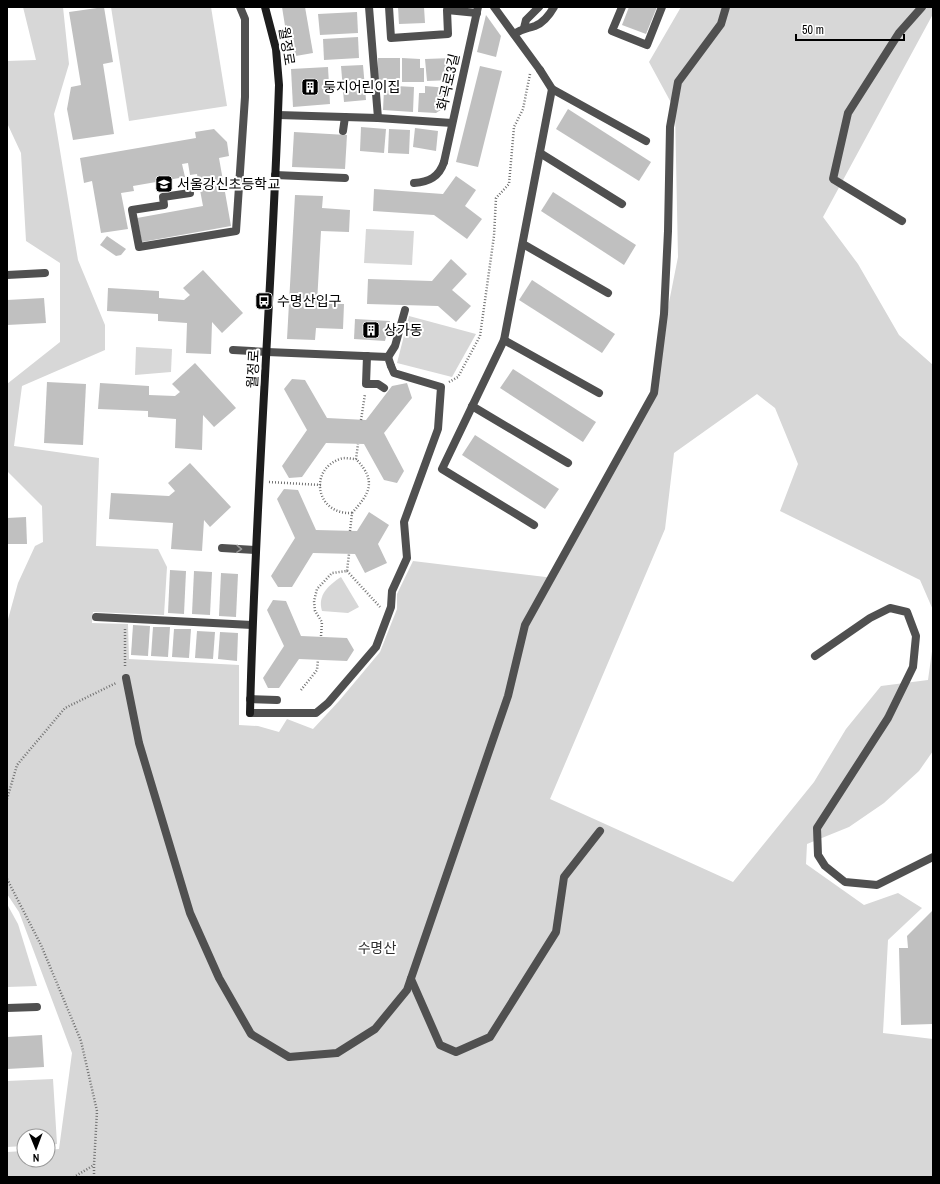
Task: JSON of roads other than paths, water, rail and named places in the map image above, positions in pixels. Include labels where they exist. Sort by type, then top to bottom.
[{"type":"street","points":[[190,193],[163,197],[164,205],[132,210],[139,248],[236,230],[245,97],[245,19],[240,7]]},
{"type":"street","name":"월정로","points":[[265,7],[276,49],[279,85],[267,352],[255,550],[250,713],[316,713],[328,703],[376,647],[391,607],[392,591],[407,558],[404,522],[438,429],[441,387],[394,373],[388,358]]},
{"type":"street","points":[[369,7],[378,118]]},
{"type":"street","points":[[389,7],[391,38],[448,34],[447,9],[478,10]]},
{"type":"street","points":[[494,7],[533,60],[552,89],[646,142]]},
{"type":"street","points":[[524,28],[526,20],[539,7]]},
{"type":"street","points":[[514,34],[524,28],[536,26],[554,7]]},
{"type":"street","points":[[622,7],[612,31],[647,45],[662,7]]},
{"type":"street","points":[[126,678],[139,742],[190,914],[219,978],[252,1034],[289,1057],[338,1053],[376,1029],[407,990],[508,696],[525,625],[654,393],[664,314],[668,231],[670,126],[678,82],[720,24],[726,7]]},
{"type":"street","points":[[902,221],[832,179],[848,113],[899,32],[922,7]]},
{"type":"street","name":"화곡로3길","points":[[414,182],[425,182],[435,177],[441,171],[478,10]]},
{"type":"street","points":[[534,525],[442,469],[504,340],[552,89]]},
{"type":"street","points":[[278,115],[378,118],[452,123]]},
{"type":"street","points":[[344,131],[345,117]]},
{"type":"street","points":[[540,153],[622,204]]},
{"type":"street","points":[[275,175],[345,178]]},
{"type":"street","points":[[522,244],[608,292]]},
{"type":"street","points":[[7,275],[46,273]]},
{"type":"street","points":[[233,350],[388,358],[395,346],[405,310]]},
{"type":"street","points":[[504,340],[599,393]]},
{"type":"street","points":[[367,356],[366,384],[378,384],[384,388]]},
{"type":"street","points":[[472,406],[568,463]]},
{"type":"street","points":[[222,548],[255,550]]},
{"type":"street","points":[[815,656],[870,618],[890,608],[907,612],[916,636],[913,667],[888,718],[817,828],[818,856],[825,866],[845,882],[877,884],[933,857]]},
{"type":"street","points":[[96,617],[252,625]]},
{"type":"street","points":[[250,699],[277,700]]},
{"type":"street","points":[[411,979],[440,1045],[456,1052],[490,1037],[556,932],[564,877],[600,831]]},
{"type":"street","points":[[7,1008],[37,1007]]},
{"type":"place","name":"둥지어린이집","points":[[310,87]]},
{"type":"place","name":"서울강신초등학교","points":[[164,184]]},
{"type":"place","name":"수명산입구","points":[[264,301]]},
{"type":"place","name":"상가동","points":[[371,330]]},
{"type":"park label","name":"수명산","points":[[377,948]]}]
